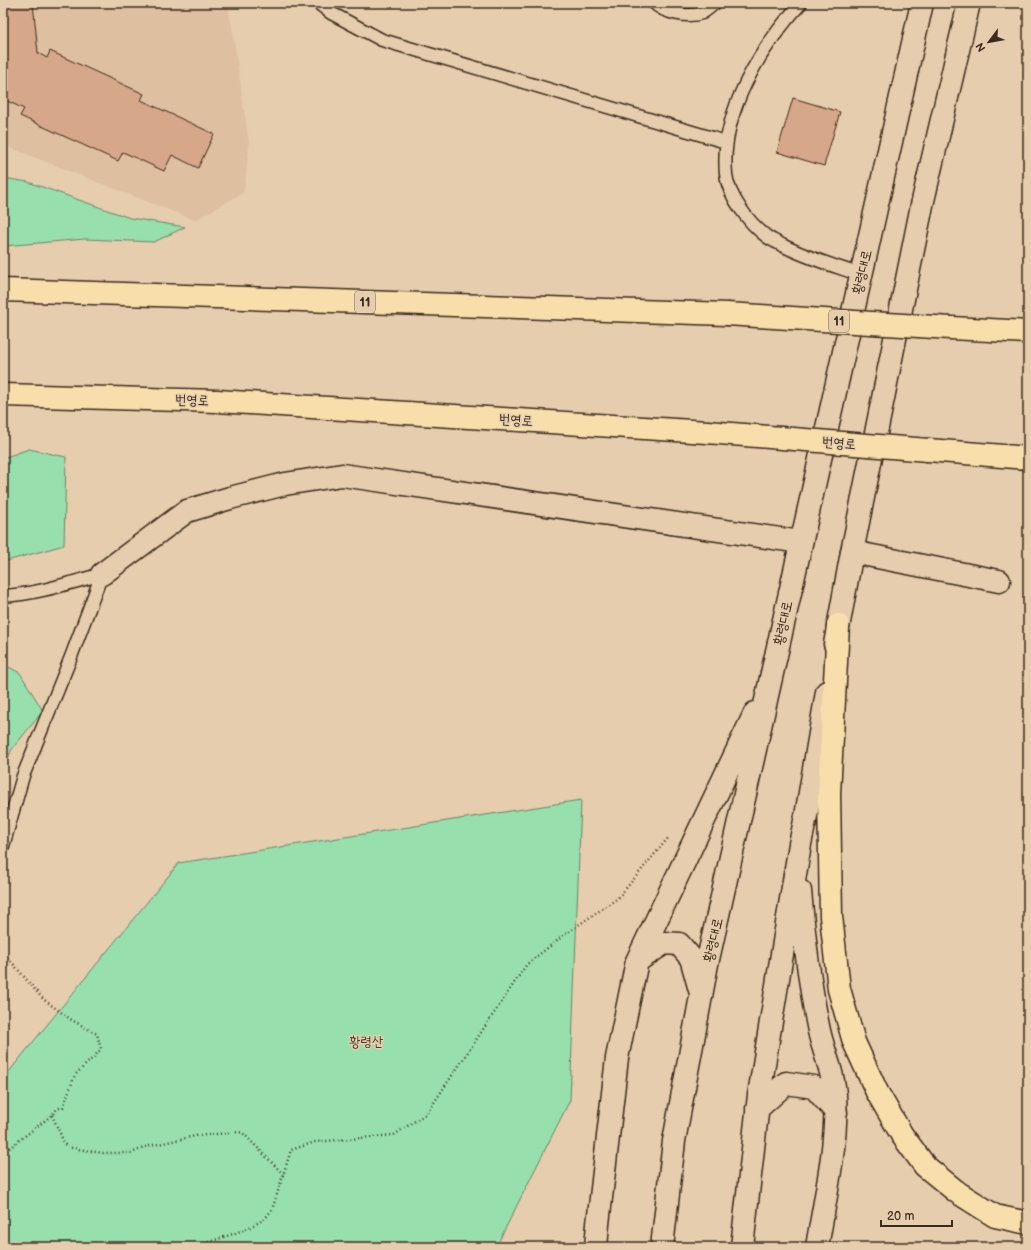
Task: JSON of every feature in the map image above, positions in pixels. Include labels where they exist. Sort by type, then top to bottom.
[{"type":"highway","name":"11","points":[[3,290],[727,314],[1028,332]]},
{"type":"highway","name":"번영로","points":[[3,395],[217,401],[707,432],[996,454],[1028,458]]},
{"type":"highway","points":[[996,454],[1028,463]]},
{"type":"highway","points":[[838,625],[829,793],[831,916],[839,989],[854,1042],[877,1092],[902,1135],[925,1166],[957,1192],[995,1216],[1028,1223]]},
{"type":"main road","name":"황령대로","points":[[662,1247],[674,1141],[707,964],[922,3]]},
{"type":"main road","points":[[742,1247],[757,1109],[800,844],[838,625],[922,205],[969,3]]},
{"type":"main road","points":[[102,574],[188,511],[230,498],[285,484],[342,475],[801,542]]},
{"type":"main road","points":[[852,552],[999,581]]},
{"type":"main road","points":[[596,1247],[616,1066],[637,960],[771,677]]},
{"type":"main road","points":[[800,844],[799,888],[811,993],[818,1029],[831,1069],[835,1092],[836,1112],[833,1148],[817,1247]]},
{"type":"main road","points":[[637,960],[664,943],[679,944],[691,958],[701,994]]},
{"type":"main road","points":[[757,1109],[786,1083],[814,1087],[836,1112]]},
{"type":"lane","points":[[318,3],[331,14],[382,40],[726,142]]},
{"type":"lane","points":[[654,3],[660,8],[682,14],[703,13],[715,3]]},
{"type":"lane","points":[[801,3],[764,49],[736,104],[726,142],[726,175],[733,197],[746,217],[766,236],[797,253],[861,275]]},
{"type":"lane","points":[[3,596],[17,595],[55,587],[102,574]]},
{"type":"lane","points":[[3,846],[23,776],[71,657],[102,574]]},
{"type":"path","points":[[193,1247],[238,1231],[261,1221],[268,1215],[273,1207],[291,1150],[315,1142],[394,1135],[427,1113],[527,964],[568,932],[618,898],[672,834]]},
{"type":"path","points":[[3,952],[43,999],[70,1019],[97,1034],[101,1048],[94,1057],[75,1075],[63,1107],[57,1109],[52,1115],[3,1153]]},
{"type":"path","points":[[52,1115],[66,1147],[102,1153],[132,1152],[145,1147],[195,1136],[239,1132],[243,1133],[284,1174]]},
{"type":"shaded area","points":[[3,3],[227,3],[232,27],[249,144],[244,192],[195,220],[3,145]]},
{"type":"green space","points":[[3,178],[28,182],[130,218],[185,227],[154,242],[85,239],[3,246]]},
{"type":"green space","points":[[29,449],[66,457],[64,545],[3,562],[3,458]]},
{"type":"green space","points":[[3,664],[20,673],[43,711],[12,749],[3,769]]},
{"type":"green space","name":"황령산","points":[[581,800],[570,1100],[496,1247],[3,1247],[3,1079],[179,863]]},
{"type":"building","points":[[3,3],[33,3],[38,53],[47,58],[50,51],[144,94],[141,100],[214,134],[198,168],[172,155],[164,171],[123,152],[118,161],[20,116],[24,109],[3,99]]},
{"type":"building","points":[[793,98],[840,112],[824,166],[777,152]]}]
